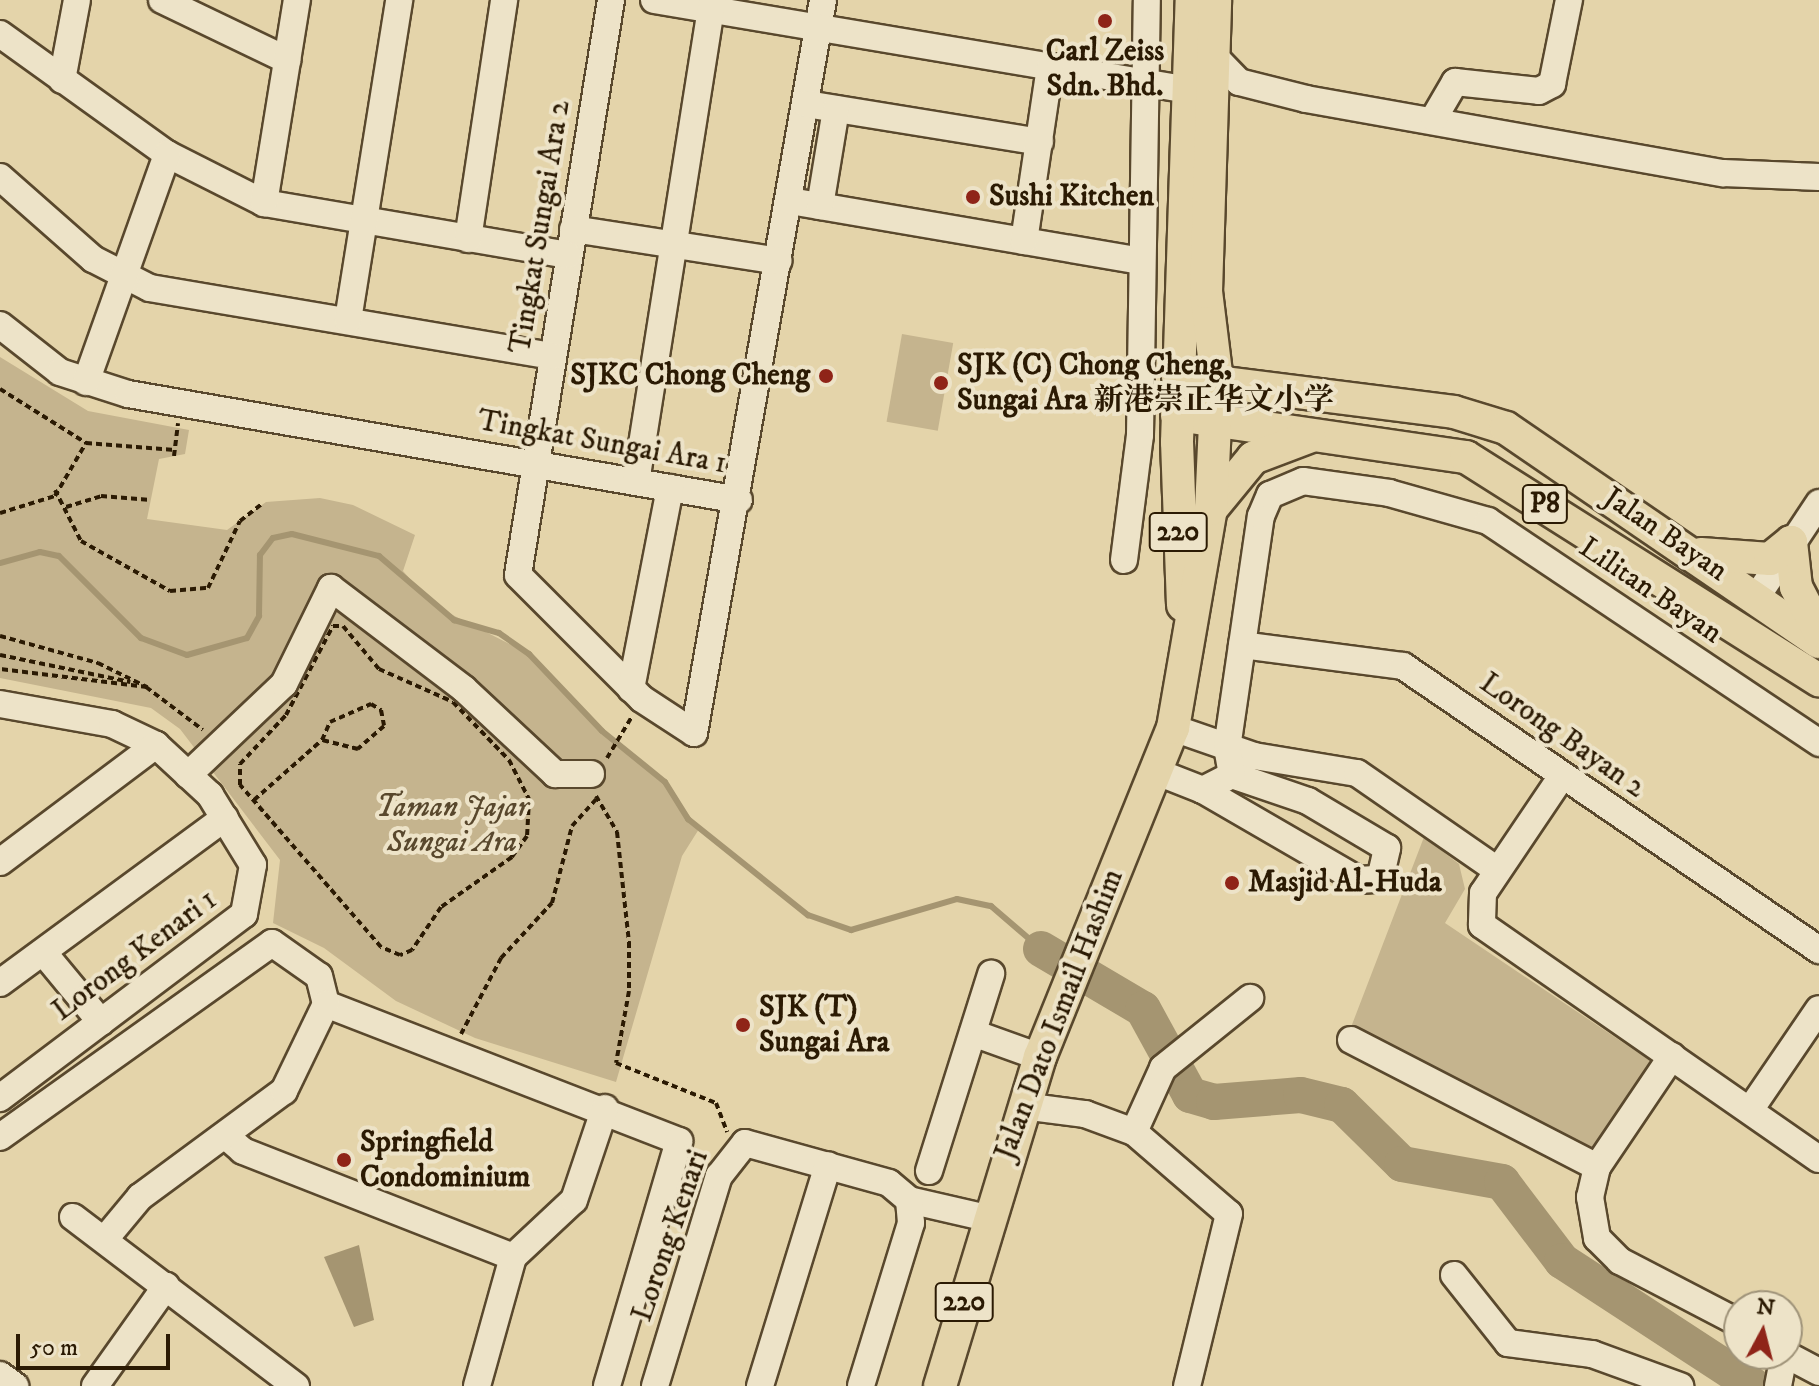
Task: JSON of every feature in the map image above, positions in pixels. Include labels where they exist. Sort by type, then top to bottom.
[{"type":"main road","name":"Jalan Dato Ismail Hashim","points":[[944,1384],[987,1218],[1023,1106],[1091,925],[1173,728],[1188,648],[1211,509],[1217,381],[1206,292],[1202,101],[1192,0]]},
{"type":"main road","name":"Jalan Dato Ismail Hashim","points":[[1188,648],[1177,415],[1180,304],[1202,101],[1212,54],[1215,0]]},
{"type":"main road","name":"Jalan Bayan","points":[[1178,377],[1454,412],[1506,428],[1819,642]]},
{"type":"main road","name":"Jalan Bayan","points":[[1177,415],[1332,433],[1466,457],[1819,680]]},
{"type":"main road","points":[[1211,509],[1253,458],[1332,433]]},
{"type":"main road","points":[[1690,551],[1745,562],[1770,559],[1791,542]]},
{"type":"main road","points":[[1791,542],[1796,587],[1819,631]]},
{"type":"main road","points":[[1665,583],[1730,608],[1756,598],[1754,625],[1819,680]]},
{"type":"street","points":[[62,80],[77,0]]},
{"type":"street","points":[[162,0],[287,60]]},
{"type":"street","points":[[264,203],[297,0]]},
{"type":"street","points":[[348,320],[399,0]]},
{"type":"street","points":[[468,239],[504,0]]},
{"type":"street","name":"Tingkat Sungai Ara 2","points":[[611,0],[518,575],[631,689]]},
{"type":"street","points":[[654,0],[711,5],[819,28],[1142,83],[1202,101],[1233,100],[1289,105],[1306,99]]},
{"type":"street","name":"Tingkat Sungai Ara 1","points":[[0,325],[32,354],[86,382],[181,403],[739,500],[823,0]]},
{"type":"street","points":[[1124,560],[1140,435],[1142,83],[1147,0]]},
{"type":"street","points":[[1434,118],[1455,82],[1539,91],[1552,84],[1569,0]]},
{"type":"street","points":[[636,482],[711,5]]},
{"type":"street","points":[[0,34],[167,154],[264,203],[568,255]]},
{"type":"street","points":[[1212,54],[1239,82],[1306,99],[1434,118],[1723,173],[1819,177]]},
{"type":"street","points":[[1024,241],[1050,67]]},
{"type":"street","points":[[806,104],[1040,142]]},
{"type":"street","points":[[820,206],[836,109]]},
{"type":"street","points":[[86,382],[167,154]]},
{"type":"street","points":[[0,177],[122,279],[552,356]]},
{"type":"street","points":[[790,201],[1142,261]]},
{"type":"street","points":[[573,229],[779,261]]},
{"type":"street","points":[[1143,300],[1180,304]]},
{"type":"street","name":"Lilitan Bayan","points":[[1232,775],[1227,748],[1242,645],[1270,495],[1303,481],[1389,493],[1488,521],[1819,743]]},
{"type":"street","points":[[670,488],[631,689],[697,732],[739,500]]},
{"type":"street","points":[[1756,598],[1819,503]]},
{"type":"street","points":[[188,775],[230,755],[284,684],[331,588],[464,689],[555,774],[598,778]]},
{"type":"street","name":"Lorong Bayan 2","points":[[1242,645],[1403,666],[1819,950]]},
{"type":"street","name":"Lorong Kenari 1","points":[[0,704],[112,724],[156,745],[188,775],[225,818],[253,865],[244,914],[0,1098]]},
{"type":"street","points":[[1173,728],[1227,748],[1357,773],[1497,870]]},
{"type":"street","points":[[0,862],[156,745]]},
{"type":"street","points":[[1157,772],[1203,790],[1358,880],[1380,879],[1390,854],[1383,844],[1308,801],[1232,775],[1203,790]]},
{"type":"street","points":[[1562,776],[1497,870],[1479,903],[1482,925],[1819,1159]]},
{"type":"street","points":[[0,983],[225,818]]},
{"type":"street","points":[[0,1137],[259,945],[283,948],[319,976],[326,1004],[284,1091],[227,1137],[140,1197],[105,1239]]},
{"type":"street","points":[[43,952],[101,1022]]},
{"type":"street","points":[[929,1171],[991,974]]},
{"type":"street","points":[[1134,1132],[1171,1061],[1250,998]]},
{"type":"street","points":[[326,1004],[605,1108],[679,1141],[607,1386]]},
{"type":"street","points":[[1750,1110],[1819,1009]]},
{"type":"street","points":[[973,1033],[1040,1057]]},
{"type":"street","points":[[1351,1040],[1597,1167]]},
{"type":"street","points":[[1672,1056],[1597,1167],[1590,1197],[1602,1246],[1723,1314]]},
{"type":"street","points":[[1023,1106],[1085,1114],[1134,1132],[1229,1214],[1187,1386]]},
{"type":"street","points":[[477,1386],[513,1257],[574,1200],[605,1108]]},
{"type":"street","points":[[227,1137],[243,1151],[513,1257]]},
{"type":"street","name":"Lorong Kenari","points":[[655,1386],[734,1149],[759,1144],[889,1183],[909,1200],[987,1218]]},
{"type":"street","points":[[760,1386],[828,1165]]},
{"type":"street","points":[[861,1386],[911,1223],[909,1200]]},
{"type":"street","points":[[73,1217],[296,1386]]},
{"type":"street","points":[[1454,1275],[1508,1343],[1592,1354],[1680,1386]]},
{"type":"street","points":[[95,1386],[166,1286]]},
{"type":"street","points":[[0,1375],[15,1386]]},
{"type":"path","points":[[0,389],[86,443],[175,453],[181,403]]},
{"type":"path","points":[[0,513],[42,504],[86,443]]},
{"type":"path","points":[[55,490],[81,541],[170,591],[208,588],[240,521],[262,504]]},
{"type":"path","points":[[66,507],[101,496],[151,500]]},
{"type":"path","points":[[0,636],[98,663],[147,687],[230,755],[240,785],[381,947],[400,955],[412,950],[441,907],[496,870],[527,836],[529,799],[509,760],[453,702],[379,669],[343,626],[324,633],[286,715],[230,755]]},
{"type":"path","points":[[0,655],[147,687]]},
{"type":"path","points":[[0,669],[147,687]]},
{"type":"path","points":[[254,800],[322,740],[349,709],[371,704],[381,710],[384,726],[358,749],[322,740]]},
{"type":"path","points":[[455,1051],[501,958],[552,903],[572,826],[628,723]]},
{"type":"path","points":[[598,778],[617,832],[629,942],[616,1063],[716,1103],[734,1149]]},
{"type":"green space","points":[[902,334],[953,343],[938,431],[887,422]]},
{"type":"green space","name":"Taman Jajar Sungai Ara","points":[[0,357],[88,411],[189,430],[185,454],[159,459],[147,519],[227,530],[266,502],[320,498],[353,505],[415,535],[403,571],[433,605],[529,654],[602,731],[665,782],[699,829],[682,856],[616,1082],[475,1038],[396,1001],[324,948],[273,923],[280,860],[180,729],[151,708],[0,678]]},
{"type":"green space","points":[[1424,837],[1459,864],[1465,889],[1445,923],[1649,1060],[1651,1070],[1591,1155],[1348,1035]]},
{"type":"shaded area","points":[[359,1245],[374,1320],[354,1327],[324,1257]]},
{"type":"waterway","points":[[0,563],[40,552],[59,556],[141,638],[187,655],[247,638],[259,616],[260,555],[273,538],[292,534],[379,556],[454,620],[499,633],[529,654],[602,731],[665,782],[688,819],[808,915],[851,930],[957,899],[991,906],[1041,949]]},
{"type":"waterway","points":[[1041,949],[1143,1009],[1190,1095],[1214,1102],[1301,1095],[1342,1105],[1402,1164],[1502,1182],[1562,1261],[1754,1386]]},
{"type":"place","name":"Carl Zeiss Sdn. Bhd.","points":[[1105,21]]},
{"type":"place","name":"Sushi Kitchen","points":[[973,197]]},
{"type":"place","name":"SJKC Chong Cheng","points":[[826,376]]},
{"type":"place","name":"SJK (C) Chong Cheng, Sungai Ara 新港崇正华文小学","points":[[941,383]]},
{"type":"place","name":"Masjid Al-Huda","points":[[1232,883]]},
{"type":"place","name":"SJK (T) Sungai Ara","points":[[743,1025]]},
{"type":"place","name":"Springfield Condominium","points":[[344,1160]]}]
